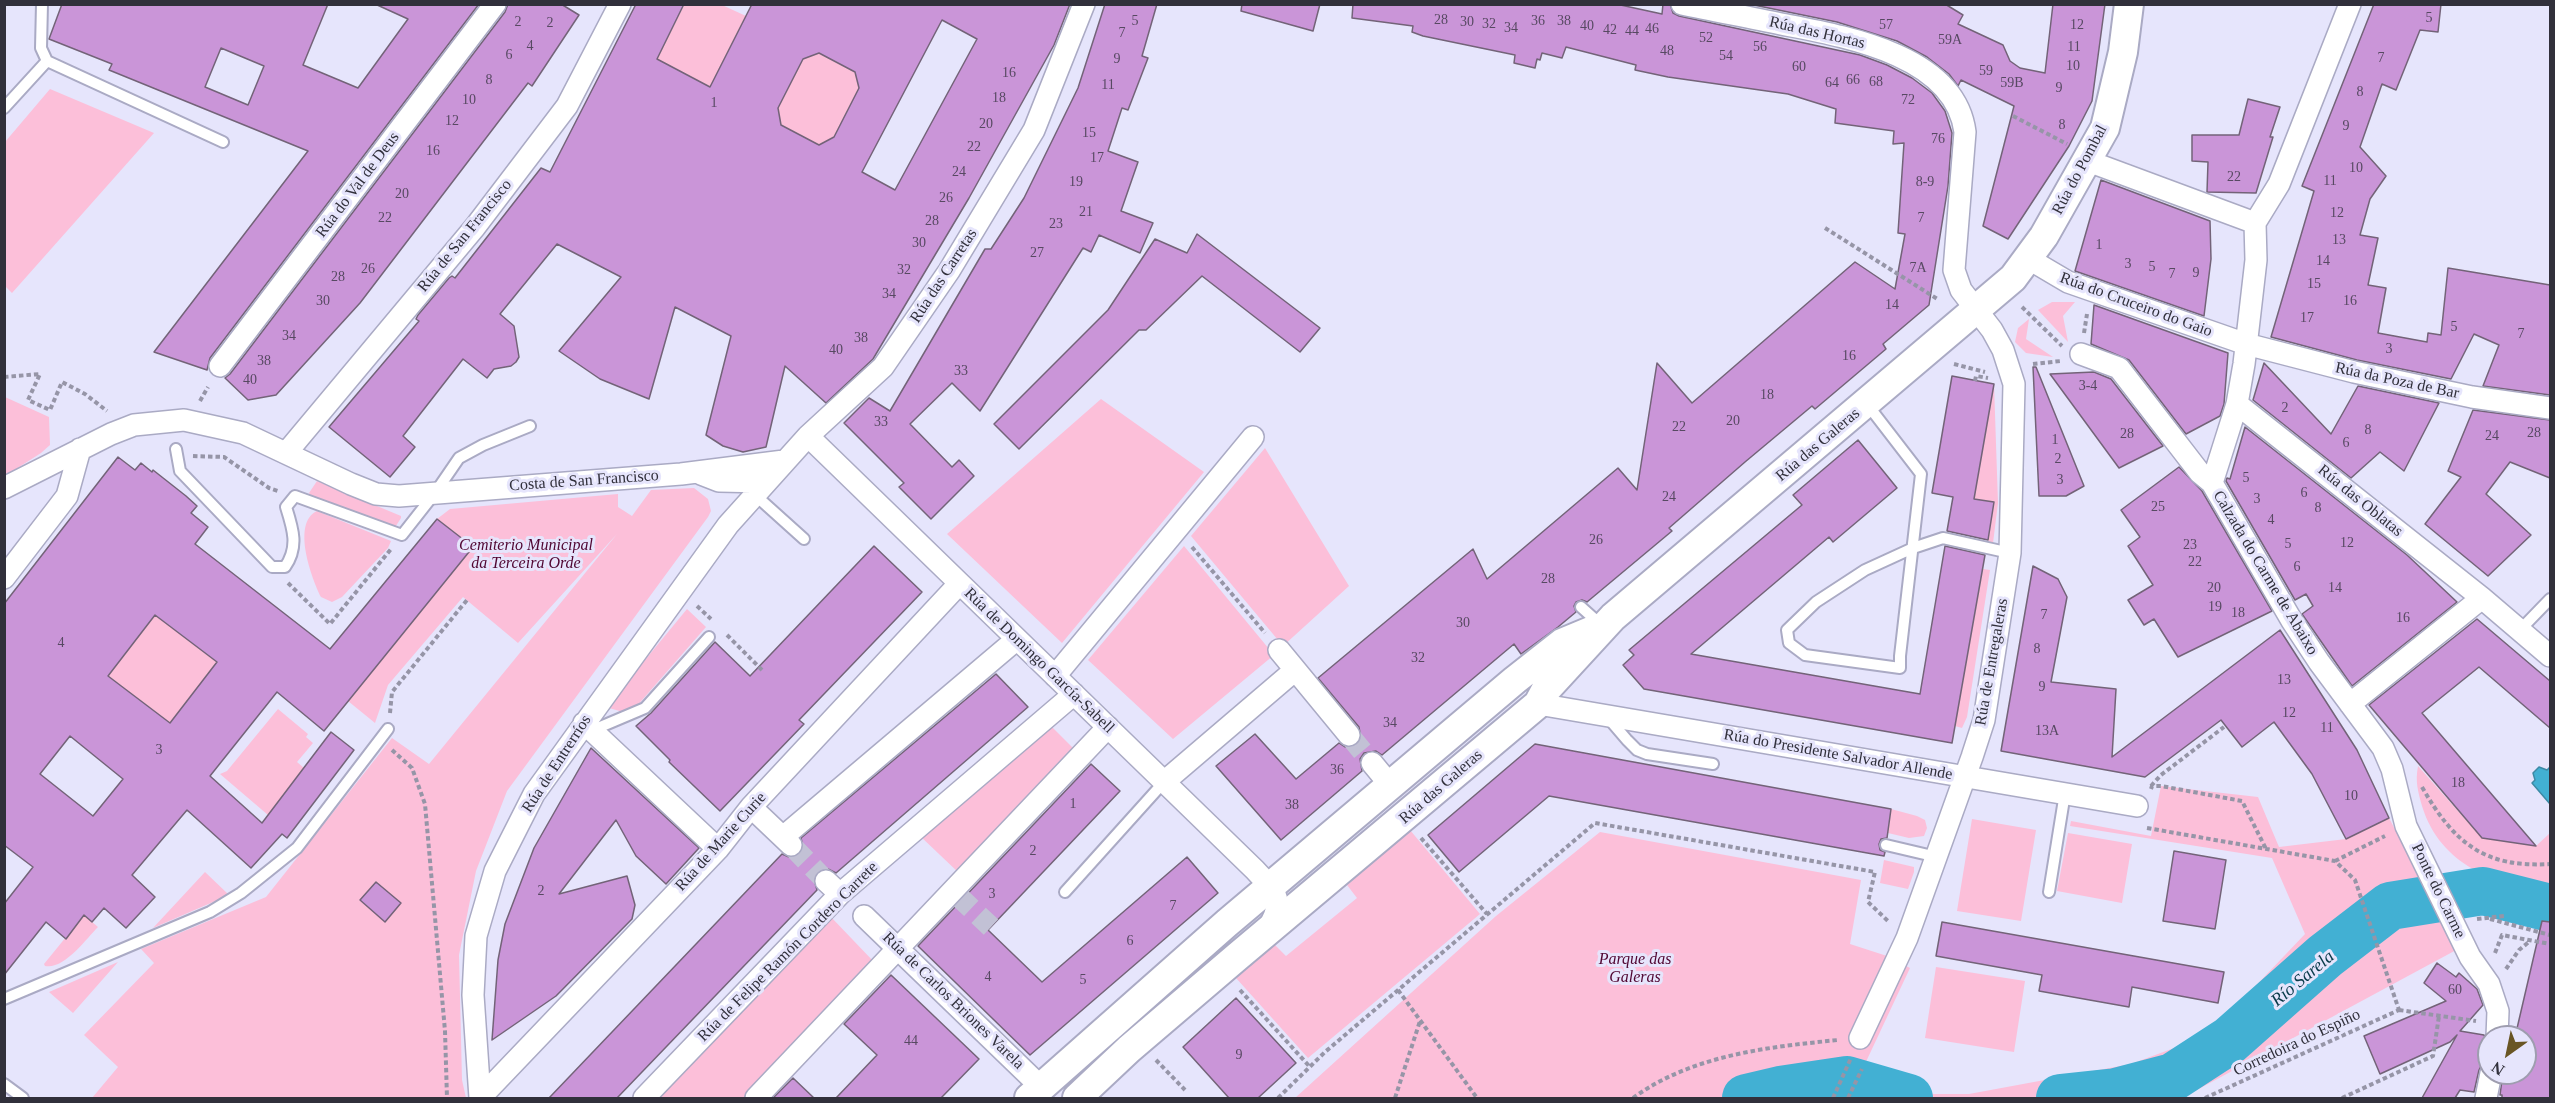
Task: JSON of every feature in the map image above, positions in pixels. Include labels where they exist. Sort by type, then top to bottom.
[{"type":"main road","name":"Rúa do Pombal","points":[[2029,259],[2082,155],[2105,128],[2123,52],[2128,4]]},
{"type":"main road","name":"Rúa das Galeras","points":[[1035,1093],[1270,887],[1544,656],[1562,643],[1590,631],[1867,404],[1968,300],[2013,278],[2029,259]]},
{"type":"main road","name":"Rúa das Galeras","points":[[1077,1098],[1129,1049],[1265,933],[1547,701],[1590,631]]},
{"type":"street","name":"Rúa do Val de Deus","points":[[220,366],[495,4]]},
{"type":"street","name":"Rúa das Carretas","points":[[754,494],[808,435],[883,368],[949,271],[1034,130],[1084,4]]},
{"type":"street","name":"Rúa das Hortas","points":[[1682,4],[1852,38],[1896,55],[1934,78],[1947,90],[1963,116],[1965,132],[1954,270],[1968,300]]},
{"type":"street","points":[[2212,483],[2237,404],[2256,260],[2255,223],[2279,184],[2350,4]]},
{"type":"street","name":"Rúa de San Francisco","points":[[287,452],[475,227],[567,106],[615,6]]},
{"type":"street","points":[[2082,155],[2255,223]]},
{"type":"street","name":"Rúa do Cruceiro do Gaio","points":[[2029,259],[2068,282],[2246,344]]},
{"type":"street","name":"Rúa de Entregaleras","points":[[1857,1045],[1907,938],[1966,777],[1984,720],[2010,553],[2014,384],[2003,350],[1992,330],[1968,300]]},
{"type":"street","name":"Rúa da Poza de Bar","points":[[2246,344],[2354,372],[2472,397],[2550,408]]},
{"type":"street","name":"Calzada do Carme de Abaixo","points":[[2074,355],[2119,368],[2199,473],[2212,483],[2292,621],[2383,748],[2388,759],[2399,829]]},
{"type":"street","name":"Rúa das Oblatas","points":[[2237,404],[2482,598],[2550,656]]},
{"type":"street","name":"Costa de San Francisco","points":[[80,449],[134,425],[184,420],[243,433],[376,494],[399,496],[693,473],[784,460]]},
{"type":"street","name":"Rúa de Domingo García-Sabell","points":[[808,435],[1270,887]]},
{"type":"street","points":[[1055,676],[1253,437]]},
{"type":"street","points":[[4,488],[80,449]]},
{"type":"street","points":[[4,578],[68,496],[80,449]]},
{"type":"street","name":"Costa de San Francisco","points":[[693,473],[754,494]]},
{"type":"street","points":[[718,481],[728,498],[728,525]]},
{"type":"street","name":"Rúa de Entrerríos","points":[[480,1098],[473,995],[476,936],[495,871],[534,794],[588,727],[728,525],[754,494]]},
{"type":"street","name":"Rúa de Marie Curie","points":[[480,1098],[718,849],[751,807],[959,584]]},
{"type":"street","points":[[2350,704],[2482,598]]},
{"type":"street","points":[[751,807],[787,841],[1017,639]]},
{"type":"street","points":[[1279,650],[1349,735]]},
{"type":"street","points":[[1164,782],[1294,671]]},
{"type":"street","name":"Rúa de Felipe Ramón Cordero Carrete","points":[[644,1098],[833,888],[1074,694]]},
{"type":"street","name":"Rúa do Presidente Salvador Allende","points":[[1547,701],[1605,715],[1966,777],[2065,793],[2143,801]]},
{"type":"street","points":[[588,727],[718,849]]},
{"type":"street","points":[[756,1098],[955,892],[1108,727]]},
{"type":"street","points":[[1372,763],[1390,786]]},
{"type":"street","name":"Ponte do Carme","points":[[2399,829],[2470,957],[2493,978],[2498,1011],[2493,1025]]},
{"type":"street","name":"Rúa das Galeras","points":[[1265,933],[1278,909],[1277,896],[1270,887]]},
{"type":"street","name":"Rúa de Carlos Briones Varela","points":[[864,916],[899,948],[1035,1093]]},
{"type":"lane","points":[[42,4],[41,48],[47,61],[223,142]]},
{"type":"lane","points":[[4,108],[47,61]]},
{"type":"lane","points":[[1867,404],[1921,474],[1913,548],[1899,668],[1805,655],[1789,643],[1787,630],[1816,602],[1865,570],[1913,548],[1943,538],[2010,553]]},
{"type":"lane","points":[[176,449],[180,471],[272,567],[285,567],[292,557],[295,537],[286,507],[296,496],[402,534],[435,493],[459,458],[483,445],[530,426]]},
{"type":"lane","points":[[754,494],[804,539]]},
{"type":"lane","points":[[2520,630],[2550,598]]},
{"type":"lane","points":[[1581,608],[1590,631]]},
{"type":"lane","points":[[588,727],[645,708],[709,637]]},
{"type":"lane","points":[[1605,715],[1637,750],[1713,764]]},
{"type":"lane","points":[[4,999],[210,912],[241,893],[297,848],[388,729]]},
{"type":"lane","points":[[1065,892],[1164,782]]},
{"type":"lane","points":[[2049,891],[2065,793]]},
{"type":"lane","points":[[1886,845],[1937,857]]},
{"type":"lane","points":[[4,1084],[23,1098]]},
{"type":"path","points":[[2013,116],[2082,155]]},
{"type":"path","points":[[1825,228],[1944,303]]},
{"type":"path","points":[[2022,307],[2074,355]]},
{"type":"path","points":[[2074,355],[2087,309]]},
{"type":"path","points":[[2029,364],[2074,355]]},
{"type":"path","points":[[1953,363],[1963,368],[1989,373],[1988,378],[1976,376],[1975,381]]},
{"type":"path","points":[[4,377],[40,374],[28,400],[51,410],[62,382],[85,394],[104,410]]},
{"type":"path","points":[[193,456],[224,457],[269,488],[296,496]]},
{"type":"path","points":[[1178,530],[1279,650]]},
{"type":"path","points":[[272,567],[330,624],[402,534]]},
{"type":"path","points":[[388,729],[392,692],[467,600]]},
{"type":"path","points":[[2143,801],[2161,775],[2224,727]]},
{"type":"path","points":[[380,740],[412,768],[425,804],[445,1031],[447,1098]]},
{"type":"path","points":[[2417,778],[2452,832],[2475,850],[2504,862],[2550,864]]},
{"type":"path","points":[[2152,786],[2242,801],[2266,849]]},
{"type":"path","points":[[1404,818],[1487,914]]},
{"type":"path","points":[[1278,1098],[1398,990],[1595,822],[1875,872],[1868,902]]},
{"type":"path","points":[[2142,827],[2335,861],[2355,880],[2399,1010],[2439,1016],[2477,1026]]},
{"type":"path","points":[[2335,861],[2399,829]]},
{"type":"path","points":[[2504,916],[2489,919],[2550,935]]},
{"type":"path","points":[[2493,978],[2502,935],[2550,944]]},
{"type":"path","points":[[2493,978],[2530,940]]},
{"type":"path","points":[[1236,986],[1310,1067]]},
{"type":"path","points":[[1398,990],[1477,1098]]},
{"type":"path","name":"Corredoira do Espiño","points":[[2205,1098],[2399,1010]]},
{"type":"path","points":[[2342,1098],[2433,1056],[2439,1016]]},
{"type":"path","points":[[1395,1098],[1420,1020]]},
{"type":"path","points":[[1633,1098],[1671,1075],[1718,1059],[1771,1047],[1857,1045],[1833,1098]]},
{"type":"path","points":[[1150,1055],[1185,1090]]},
{"type":"path","points":[[1848,1098],[1862,1069]]},
{"type":"green space","points":[[684,5],[722,5],[746,16],[710,87],[657,59]]},
{"type":"green space","points":[[819,53],[855,72],[859,88],[834,137],[819,145],[781,125],[778,108],[803,59]]},
{"type":"green space","points":[[50,89],[154,133],[12,293],[5,286],[5,142]]},
{"type":"green space","points":[[2052,302],[2075,302],[2063,316],[2068,342],[2038,310]]},
{"type":"green space","points":[[2029,319],[2026,339],[2053,357],[2026,353],[2015,342],[2018,328]]},
{"type":"green space","points":[[1994,384],[1998,503],[1993,543],[1988,541],[1994,503],[1974,499]]},
{"type":"green space","points":[[5,397],[49,417],[50,445],[5,476]]},
{"type":"green space","points":[[1101,399],[1204,472],[1062,643],[947,534]]},
{"type":"green space","points":[[1265,448],[1349,586],[1283,646],[1191,536]]},
{"type":"green space","points":[[317,481],[401,516],[401,518],[394,529],[391,529],[310,495]]},
{"type":"green space","name":"Cemiterio Municipal da Terceira Orde","points":[[694,488],[708,499],[711,511],[708,517],[507,791],[476,871],[459,955],[462,1080],[466,1098],[92,1098],[118,1067],[84,1035],[154,963],[141,949],[266,897],[392,738],[429,764],[617,534],[518,643],[463,597],[388,685],[375,723],[348,701],[473,547],[437,519],[450,509],[618,494],[618,507],[632,516],[651,490]]},
{"type":"green space","points":[[317,511],[391,541],[388,548],[342,597],[332,602],[321,597],[306,552],[305,527],[309,517]]},
{"type":"green space","points":[[1184,546],[1274,655],[1173,739],[1088,660]]},
{"type":"green space","points":[[1983,569],[1990,570],[1967,717],[1962,728],[1955,726]]},
{"type":"green space","points":[[687,609],[706,627],[636,707],[623,712],[609,708],[617,694]]},
{"type":"green space","points":[[155,615],[217,662],[170,723],[108,676]]},
{"type":"green space","points":[[278,709],[308,734],[306,737],[313,743],[297,762],[304,768],[268,815],[220,774],[227,771]]},
{"type":"green space","points":[[1049,724],[1076,751],[960,874],[919,835]]},
{"type":"green space","points":[[2418,766],[2482,838],[2536,846],[2550,833],[2550,897],[2490,878],[2456,858],[2442,844],[2431,827],[2422,806],[2417,782]]},
{"type":"green space","name":"Parque das Galeras","points":[[2161,786],[2258,797],[2279,847],[2346,839],[2389,818],[2458,949],[2182,1098],[1295,1098],[1496,916],[1600,832],[1861,880],[1850,944],[1887,956],[1910,968],[1864,1066],[1899,1087],[1934,1094],[1969,1094],[2131,1064],[2209,1035],[2305,934],[2272,858],[2070,826],[2071,821],[2151,836]]},
{"type":"green space","points":[[1891,809],[1925,820],[1927,828],[1924,836],[1909,838],[1888,833]]},
{"type":"green space","points":[[1972,819],[2036,830],[2021,921],[1957,911]]},
{"type":"green space","points":[[1410,830],[1480,914],[1308,1058],[1236,978],[1275,945],[1286,956],[1357,898],[1347,885]]},
{"type":"green space","points":[[2068,833],[2132,844],[2122,903],[2057,891]]},
{"type":"green space","points":[[1884,860],[1914,867],[1908,889],[1880,883]]},
{"type":"green space","points":[[205,872],[228,894],[227,896],[153,928]]},
{"type":"green space","points":[[84,915],[98,927],[67,959],[52,966],[45,966],[44,964]]},
{"type":"green space","points":[[830,916],[875,963],[745,1098],[653,1098]]},
{"type":"green space","points":[[118,962],[73,1013],[49,992]]},
{"type":"green space","points":[[1936,967],[2025,981],[2014,1052],[1925,1038]]},
{"type":"water","points":[[2539,767],[2547,770],[2550,767],[2550,804],[2532,783],[2535,780],[2533,773]]},
{"type":"building","points":[[62,4],[328,4],[303,65],[358,88],[408,19],[375,4],[479,4],[210,358],[207,370],[154,352],[308,151],[109,70],[112,64],[49,39]],"holes":[[[221,48],[264,66],[248,105],[205,87]]]},
{"type":"building","points":[[508,4],[561,4],[579,15],[532,86],[528,83],[360,303],[276,395],[248,400],[225,378],[505,12]]},
{"type":"building","points":[[636,4],[684,4],[657,59],[710,87],[752,4],[1070,4],[1054,45],[969,198],[873,359],[826,403],[785,366],[766,447],[743,452],[723,446],[706,435],[731,336],[675,307],[649,399],[600,379],[559,351],[621,277],[557,244],[500,314],[514,326],[519,357],[516,362],[511,366],[494,369],[487,378],[463,359],[403,436],[415,447],[390,477],[329,427],[419,321],[416,319],[418,315],[449,278],[452,276],[455,278],[541,168],[550,172]],"holes":[[[942,20],[977,39],[895,190],[862,172]],[[819,53],[855,72],[859,88],[834,137],[819,145],[781,125],[778,108],[803,59]]]},
{"type":"building","points":[[1105,4],[1157,4],[1142,56],[1148,58],[1128,110],[1122,108],[1108,151],[1138,162],[1121,211],[1153,223],[1140,253],[1099,235],[1091,252],[1083,248],[980,411],[952,383],[910,424],[952,467],[959,460],[974,476],[931,519],[899,487],[904,483],[844,423],[869,398],[890,411],[985,249],[991,249],[1024,198],[1078,88]]},
{"type":"building","points":[[1242,4],[1320,4],[1313,31],[1241,11]]},
{"type":"building","points":[[1353,4],[1616,4],[1662,14],[1663,4],[1670,4],[1673,13],[1679,16],[1860,55],[1912,78],[1932,93],[1945,111],[1952,133],[1948,186],[1929,305],[1883,344],[1886,349],[1815,409],[1812,406],[1745,462],[1669,528],[1672,531],[1587,602],[1582,600],[1576,602],[1574,606],[1576,612],[1558,627],[1521,654],[1514,644],[1382,755],[1376,751],[1364,753],[1360,759],[1362,771],[1281,840],[1216,766],[1255,734],[1296,779],[1339,743],[1345,747],[1357,745],[1361,739],[1359,727],[1318,678],[1473,549],[1487,579],[1618,468],[1637,490],[1657,363],[1692,403],[1855,262],[1895,289],[1905,234],[1898,233],[1904,143],[1893,144],[1894,131],[1835,123],[1836,109],[1788,94],[1668,77],[1635,70],[1636,65],[1566,47],[1562,58],[1542,53],[1540,60],[1537,59],[1535,68],[1514,63],[1515,55],[1423,36],[1412,32],[1413,26],[1352,18]]},
{"type":"building","points":[[1749,4],[1945,4],[1963,15],[1958,24],[2003,45],[2010,61],[2020,68],[2045,73],[2053,4],[2105,4],[2092,101],[2069,146],[2008,239],[1983,226],[2014,106],[1961,80],[1958,86],[1949,74],[1927,57],[1897,41],[1837,22]]},
{"type":"building","points":[[2374,4],[2441,4],[2438,32],[2420,30],[2396,90],[2382,84],[2360,147],[2386,176],[2370,199],[2360,235],[2378,238],[2368,285],[2386,288],[2378,333],[2427,342],[2428,333],[2441,335],[2448,268],[2550,285],[2550,395],[2483,386],[2499,345],[2474,334],[2451,379],[2357,360],[2271,337],[2314,191],[2302,186]]},
{"type":"building","points":[[2248,99],[2280,107],[2256,193],[2207,192],[2208,162],[2192,161],[2192,135],[2239,135]]},
{"type":"building","points":[[2101,180],[2210,221],[2211,259],[2204,316],[2075,271]]},
{"type":"building","points":[[1197,234],[1320,328],[1300,352],[1202,276],[1146,330],[1139,330],[1019,449],[994,424],[1108,310],[1155,239],[1187,253]]},
{"type":"building","points":[[2094,305],[2228,353],[2224,404],[2220,416],[2186,434],[2129,360],[2091,344]]},
{"type":"building","points":[[2264,363],[2331,434],[2358,386],[2439,403],[2404,471],[2380,452],[2351,478],[2253,400]]},
{"type":"building","points":[[2033,367],[2036,367],[2084,486],[2066,496],[2039,496]]},
{"type":"building","points":[[2094,372],[2111,379],[2163,446],[2119,468],[2050,374]]},
{"type":"building","points":[[1952,376],[1994,384],[1974,499],[1994,502],[1988,540],[1947,531],[1953,497],[1932,493]]},
{"type":"building","points":[[2473,410],[2550,420],[2550,478],[2510,462],[2486,494],[2531,535],[2488,576],[2425,524],[2461,477],[2448,471]]},
{"type":"building","points":[[2245,427],[2407,555],[2457,602],[2352,686],[2302,614],[2313,606],[2306,594],[2295,600],[2226,481],[2227,478],[2230,479]]},
{"type":"building","points":[[1858,440],[1897,488],[1833,542],[1829,537],[1691,654],[1920,694],[1945,546],[1985,555],[1952,743],[1644,689],[1623,665],[1634,655],[1629,650],[1802,505],[1793,495]]},
{"type":"building","points":[[118,457],[135,470],[141,463],[186,496],[197,506],[191,513],[208,527],[195,544],[330,649],[437,519],[473,547],[324,731],[277,692],[210,776],[262,823],[331,732],[354,750],[287,838],[282,834],[251,868],[187,810],[132,875],[155,897],[126,928],[104,908],[92,922],[84,915],[66,939],[46,922],[4,975],[4,904],[33,867],[4,845],[4,604]],"holes":[[[155,615],[217,662],[170,723],[108,676]],[[70,736],[123,779],[93,816],[40,774]]]},
{"type":"building","points":[[2179,467],[2202,491],[2272,611],[2178,657],[2154,619],[2144,625],[2128,600],[2153,585],[2128,546],[2140,537],[2121,510]]},
{"type":"building","points":[[874,546],[922,592],[799,720],[804,724],[720,811],[669,762],[670,760],[636,726],[651,713],[715,642],[750,676]]},
{"type":"building","points":[[2033,566],[2058,579],[2067,597],[2051,682],[2116,689],[2112,757],[2280,630],[2357,750],[2389,818],[2346,839],[2312,774],[2274,722],[2242,747],[2221,720],[2145,777],[2001,751]]},
{"type":"building","points":[[2477,619],[2550,681],[2550,728],[2479,667],[2422,713],[2536,846],[2482,838],[2369,705]]},
{"type":"building","points":[[996,674],[1028,707],[836,873],[828,869],[817,872],[814,879],[817,890],[617,1098],[549,1098],[782,854],[789,857],[800,854],[803,847],[801,838]]},
{"type":"building","points":[[1535,744],[1891,809],[1887,838],[1881,839],[1879,844],[1880,850],[1885,852],[1884,856],[1549,796],[1459,872],[1428,835]]},
{"type":"building","points":[[591,748],[699,848],[666,884],[636,856],[616,820],[559,894],[627,876],[635,905],[632,919],[556,996],[492,1040],[498,960],[505,924],[534,848]]},
{"type":"building","points":[[1091,764],[1120,791],[988,930],[1042,982],[1187,857],[1218,893],[1030,1055],[918,946]]},
{"type":"building","points":[[2174,851],[2226,860],[2215,929],[2163,921]]},
{"type":"building","points":[[376,882],[401,903],[385,922],[360,900]]},
{"type":"building","points":[[2542,921],[2550,922],[2550,1098],[2502,1098],[2500,1095],[2501,1085],[2537,1085],[2537,1025],[2518,1025]]},
{"type":"building","points":[[1942,922],[2224,972],[2218,1003],[2132,987],[2129,1007],[2039,991],[2042,975],[1936,956]]},
{"type":"building","points":[[2437,963],[2456,977],[2459,973],[2477,989],[2483,1005],[2460,1031],[2477,1034],[2477,1079],[2474,1092],[2460,1090],[2455,1098],[2422,1098],[2457,1035],[2450,1042],[2380,1074],[2364,1036],[2446,1001],[2424,983]]},
{"type":"building","points":[[891,975],[979,1059],[941,1098],[836,1098],[877,1055],[844,1024]]},
{"type":"building","points":[[1236,998],[1296,1063],[1258,1098],[1229,1098],[1183,1047]]},
{"type":"building","points":[[793,1078],[814,1098],[773,1098]]},
{"type":"waterway","name":"Río Sarela","points":[[2060,1098],[2116,1092],[2173,1077],[2230,1040],[2325,956],[2390,906],[2483,891],[2550,908]]},
{"type":"waterway","name":"Río Sarela","points":[[1746,1098],[1780,1090],[1847,1080],[1909,1098]]},
{"type":"tunnel","points":[[1349,735],[1372,763]]},
{"type":"tunnel","points":[[791,845],[826,881]]},
{"type":"tunnel","points":[[956,894],[991,927]]}]
